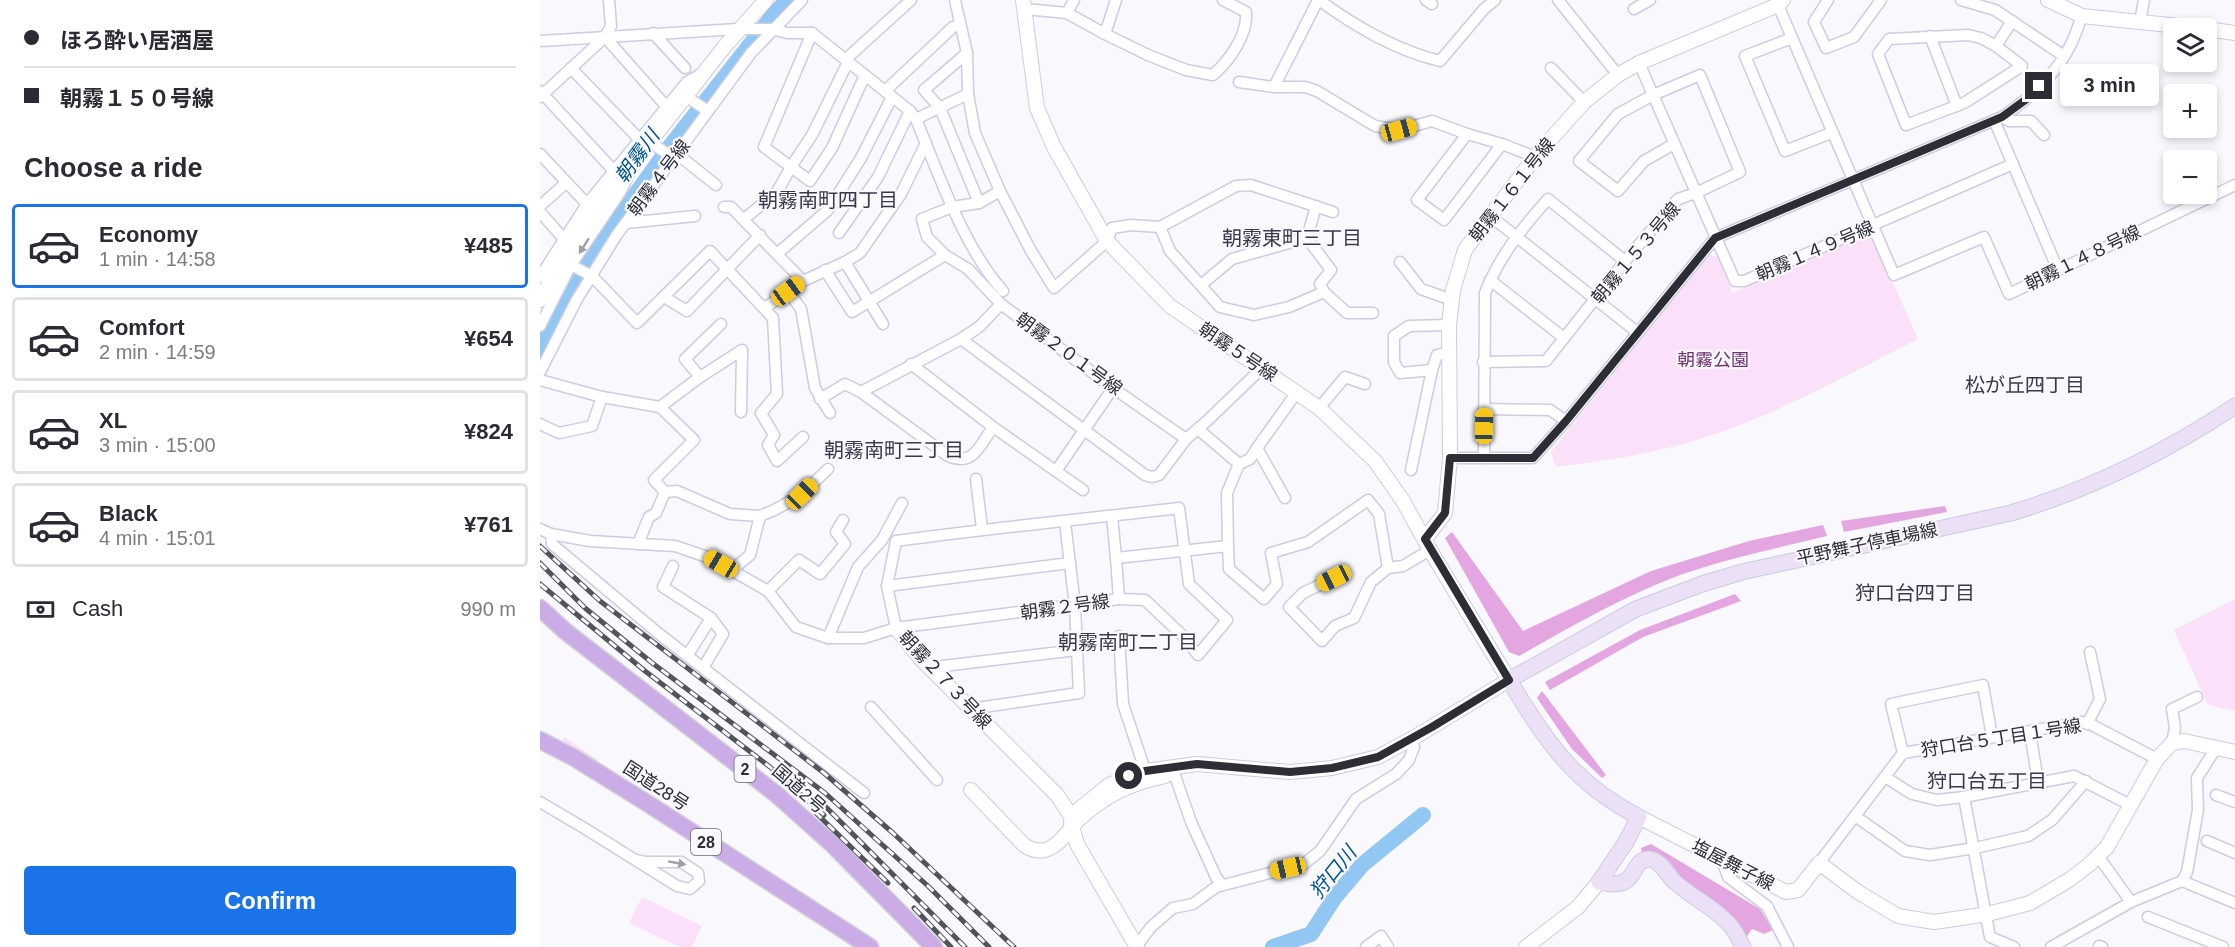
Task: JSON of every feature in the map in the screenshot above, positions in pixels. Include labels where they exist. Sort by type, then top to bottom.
[{"type":"highway","name":"国道2号","points":[[540,608],[598,657],[776,794],[832,844],[934,947]]},
{"type":"highway","name":"国道28号","points":[[540,740],[573,757],[647,803],[870,947]]},
{"type":"main road","name":"平野舞子停車場線","points":[[1511,684],[1636,609],[1701,584],[1752,569],[2012,513],[2043,504],[2140,462],[2235,406]]},
{"type":"main road","name":"平野舞子停車場線","points":[[1511,684],[1638,614],[1697,592],[1763,573],[2014,518],[2067,501],[2106,486],[2199,439],[2235,416]]},
{"type":"main road","points":[[1511,684],[1556,752],[1573,771],[1607,799],[1639,817],[1626,842],[1599,882],[1621,884],[1631,878],[1641,862],[1649,859],[1656,861],[1677,885],[1728,922],[1743,947]]},
{"type":"street","points":[[609,0],[612,26],[605,37],[541,94],[614,171]]},
{"type":"street","points":[[540,300],[571,245],[613,189],[635,160],[691,100],[704,73],[738,29],[766,0]]},
{"type":"street","name":"朝霧４号線","points":[[540,372],[600,259],[707,110],[771,29],[802,0]]},
{"type":"street","points":[[744,219],[777,192],[812,135],[847,60],[911,0]]},
{"type":"street","points":[[955,0],[967,53],[968,94],[975,133],[1000,191],[1031,251],[1054,288],[1107,241],[1112,228],[1131,225],[1160,227],[1236,186],[1251,185],[1333,212]]},
{"type":"street","points":[[1067,13],[1074,0]]},
{"type":"street","points":[[1105,34],[1116,0]]},
{"type":"street","points":[[1024,4],[1067,13],[1105,34],[1186,70],[1213,75],[1227,63],[1247,23],[1246,12],[1223,0]]},
{"type":"street","points":[[1274,87],[1318,0],[1355,26],[1413,54],[1440,61],[1484,9],[1495,0]]},
{"type":"street","points":[[1558,0],[1618,75]]},
{"type":"street","points":[[1634,9],[1650,0]]},
{"type":"street","points":[[1828,0],[1814,22],[1826,48],[1854,37],[1881,0]]},
{"type":"street","points":[[1961,0],[1995,10],[2064,56]]},
{"type":"street","points":[[2048,0],[2082,16],[2163,24]]},
{"type":"street","points":[[2140,22],[2144,0]]},
{"type":"street","points":[[1780,2],[1792,38],[1831,133],[1874,226]]},
{"type":"street","name":"朝霧１６１号線","points":[[1427,544],[1445,513],[1450,458],[1449,325],[1452,300],[1465,250],[1489,215],[1535,157],[1584,102],[1618,75],[1639,63],[1780,2]]},
{"type":"street","name":"朝霧５号線","points":[[1024,4],[1037,108],[1054,147],[1107,241],[1170,306],[1319,408],[1375,461],[1403,501],[1511,684]]},
{"type":"street","points":[[1450,458],[1533,458],[1566,421],[1715,238],[1998,118],[2028,98],[2051,74],[2069,47],[2082,16]]},
{"type":"street","points":[[1996,46],[2012,21]]},
{"type":"street","points":[[778,253],[828,210],[861,158],[889,94],[953,27],[960,25]]},
{"type":"street","points":[[540,41],[738,29],[812,33],[913,115],[952,207],[989,276],[1003,291]]},
{"type":"street","points":[[2217,31],[2235,33]]},
{"type":"street","points":[[653,33],[685,68]]},
{"type":"street","points":[[812,33],[764,147],[810,181],[832,148],[866,75]]},
{"type":"street","points":[[1968,35],[1981,38],[1996,46],[2022,66],[1957,106],[1906,125],[1878,54],[1889,39],[1930,36],[1968,35]]},
{"type":"street","points":[[1930,36],[1957,106]]},
{"type":"street","points":[[605,37],[666,106]]},
{"type":"street","points":[[1792,38],[1745,56],[1785,151],[1831,133]]},
{"type":"street","points":[[967,53],[924,90],[940,108],[979,203]]},
{"type":"street","name":"朝霧１４９号線","points":[[1639,63],[1736,281],[1744,281],[2013,164]]},
{"type":"street","points":[[571,68],[651,144],[674,156],[716,185]]},
{"type":"street","points":[[1551,68],[1584,102]]},
{"type":"street","points":[[541,271],[587,204],[614,171],[651,144],[666,106],[687,82],[704,73]]},
{"type":"street","name":"朝霧１５３号線","points":[[1484,362],[1546,362],[1625,261],[1678,199],[1696,194],[1740,172],[1700,75],[1653,95]]},
{"type":"street","points":[[1239,82],[1274,87],[1305,87],[1317,91],[1376,126],[1399,130],[1432,121],[1535,157]]},
{"type":"street","points":[[839,233],[878,177],[913,115],[940,108],[968,94]]},
{"type":"street","points":[[1653,95],[1618,114],[1578,161],[1618,191],[1644,161],[1674,144]]},
{"type":"street","points":[[691,100],[707,110]]},
{"type":"street","points":[[1998,118],[2009,121],[2031,120],[2044,135]]},
{"type":"street","points":[[1998,118],[2013,164],[2058,270]]},
{"type":"street","points":[[1467,134],[1417,200],[1444,220],[1502,144]]},
{"type":"street","points":[[766,307],[803,280],[860,253],[901,194],[926,143]]},
{"type":"street","points":[[540,154],[587,204]]},
{"type":"street","points":[[540,326],[621,191],[635,160]]},
{"type":"street","points":[[540,206],[566,183]]},
{"type":"street","name":"朝霧１４８号線","points":[[1874,226],[1894,275],[1984,237],[2009,294],[2235,185]]},
{"type":"street","points":[[1000,191],[979,203],[952,207],[922,219],[927,237],[945,255],[968,268],[1001,304]]},
{"type":"street","points":[[1484,458],[1485,293],[1515,236],[1548,199],[1625,261]]},
{"type":"street","points":[[724,207],[731,207],[744,219],[803,280]]},
{"type":"street","points":[[1307,238],[1316,207]]},
{"type":"street","points":[[540,212],[563,238]]},
{"type":"street","points":[[1489,215],[1637,332]]},
{"type":"street","points":[[626,223],[695,216]]},
{"type":"street","points":[[1160,227],[1170,251],[1220,307],[1254,315],[1289,307],[1324,292]]},
{"type":"street","points":[[663,297],[687,310],[760,235]]},
{"type":"street","points":[[1201,285],[1232,259],[1307,238]]},
{"type":"street","points":[[1307,238],[1331,270],[1320,284],[1324,292],[1347,313],[1373,313]]},
{"type":"street","points":[[574,267],[590,275],[637,323],[710,251],[766,307],[773,318],[777,394],[761,413],[774,435],[768,446],[777,461],[803,437]]},
{"type":"street","points":[[825,270],[852,312],[945,255]]},
{"type":"street","points":[[845,262],[884,324]]},
{"type":"street","points":[[1400,262],[1421,289],[1452,300]]},
{"type":"street","points":[[1490,280],[1564,338]]},
{"type":"street","points":[[788,291],[801,309],[815,388],[830,413]]},
{"type":"street","name":"朝霧２０１号線","points":[[861,392],[961,339],[979,327],[1001,304],[1113,388],[1186,439]]},
{"type":"street","points":[[700,377],[681,356],[721,324]]},
{"type":"street","points":[[1432,370],[1400,373],[1394,362],[1394,336],[1409,326],[1449,325]]},
{"type":"street","points":[[961,339],[1144,475],[1152,477],[1159,475],[1186,439],[1262,368]]},
{"type":"street","points":[[660,406],[742,350],[741,412]]},
{"type":"street","points":[[1411,470],[1432,370],[1437,355],[1450,352]]},
{"type":"street","points":[[911,364],[993,427],[1083,490]]},
{"type":"street","points":[[1319,408],[1345,377],[1365,384]]},
{"type":"street","points":[[540,380],[602,397],[660,406],[694,440],[654,480],[665,492]]},
{"type":"street","points":[[820,399],[845,384],[861,392],[948,456],[958,460],[967,460],[974,454],[993,427]]},
{"type":"street","points":[[1056,471],[1113,388]]},
{"type":"street","points":[[1297,392],[1250,459],[1239,464],[1227,493],[1229,569],[1264,599],[1278,584],[1271,553],[1308,542],[1368,500],[1379,514],[1388,568]]},
{"type":"street","points":[[540,424],[559,433],[592,426],[602,397]]},
{"type":"street","points":[[1484,409],[1550,410],[1566,421]]},
{"type":"street","points":[[1198,429],[1239,464]]},
{"type":"street","points":[[1257,448],[1285,498]]},
{"type":"street","points":[[665,492],[677,491],[730,514],[760,516],[780,509],[802,494],[828,469]]},
{"type":"street","points":[[976,479],[982,529]]},
{"type":"street","points":[[638,544],[649,517],[656,513],[665,492]]},
{"type":"street","points":[[828,638],[858,567],[882,540],[902,503]]},
{"type":"street","name":"朝霧２７３号線","points":[[1136,947],[1077,844],[1071,822],[1057,795],[933,671],[896,628],[887,586],[896,541],[982,529],[1065,522],[1179,508],[1184,550]]},
{"type":"street","points":[[732,570],[750,555],[760,516]]},
{"type":"street","name":"朝霧２号線","points":[[545,531],[590,541],[675,546],[710,558],[768,591],[796,627],[828,638],[864,638],[896,628],[1119,599],[1112,516]]},
{"type":"street","points":[[768,591],[799,560],[820,574],[845,544],[836,531],[843,520]]},
{"type":"street","points":[[970,709],[1079,693],[1075,606],[1065,522]]},
{"type":"street","points":[[545,531],[552,544],[687,656],[864,793]]},
{"type":"street","points":[[1334,578],[1303,593],[1289,607],[1322,641],[1335,626],[1354,618],[1371,582],[1388,568],[1403,566],[1427,544]]},
{"type":"street","points":[[1116,558],[1228,546]]},
{"type":"street","points":[[1119,599],[1145,600],[1183,636],[1198,655],[1227,620],[1189,584],[1184,550]]},
{"type":"street","points":[[887,586],[1070,563]]},
{"type":"street","points":[[673,566],[663,587],[711,618],[723,634],[703,668]]},
{"type":"street","points":[[687,656],[711,618]]},
{"type":"street","points":[[1119,636],[1123,704],[1147,775]]},
{"type":"street","points":[[933,671],[943,666],[1077,650]]},
{"type":"street","points":[[2087,724],[2100,699],[2090,652]]},
{"type":"street","points":[[1173,770],[1256,778],[1324,778],[1380,764],[1414,747],[1511,684]]},
{"type":"street","points":[[971,790],[1011,834],[1032,850],[1044,851],[1056,845],[1071,822],[1147,775],[1197,764],[1290,772],[1332,768],[1378,757],[1511,684]]},
{"type":"street","points":[[1903,753],[1891,704],[1983,685],[1992,737]]},
{"type":"street","points":[[1819,863],[1858,892],[1898,916],[1934,922],[1988,914],[2030,903],[2069,880],[2107,847],[2157,759],[2172,743],[2175,728],[2172,710],[2198,697]]},
{"type":"street","points":[[871,706],[937,780]]},
{"type":"street","name":"狩口台５丁目１号線","points":[[1819,863],[1903,753],[2082,722],[2157,759]]},
{"type":"street","points":[[2030,732],[2038,782]]},
{"type":"street","points":[[2172,743],[2184,741],[2235,752]]},
{"type":"street","points":[[1136,947],[1151,927],[1173,908],[1193,903],[1216,887],[1304,864],[1320,851],[1356,800],[1396,774],[1409,760],[1414,747]]},
{"type":"street","points":[[2051,947],[2132,902],[2182,881],[2187,872],[2198,810],[2197,778],[2216,748]]},
{"type":"street","points":[[1173,770],[1191,822],[1216,877],[1222,885]]},
{"type":"street","points":[[1886,777],[1912,794],[1937,800],[2074,776],[2132,806]]},
{"type":"street","points":[[1856,816],[1905,851],[1930,855],[2028,836],[2052,820],[2086,781]]},
{"type":"street","points":[[2216,795],[2235,802]]},
{"type":"street","points":[[1964,797],[1988,914],[1988,942],[2014,947]]},
{"type":"street","points":[[540,802],[676,886],[690,890],[699,882],[698,873],[681,862],[636,860]]},
{"type":"street","name":"塩屋舞子線","points":[[1639,817],[1786,892],[1798,890],[1819,863]]},
{"type":"street","points":[[2207,841],[2235,853]]},
{"type":"street","points":[[2098,856],[2132,902]]},
{"type":"street","points":[[1722,860],[1728,877],[1767,906],[1788,947]]},
{"type":"street","points":[[2182,881],[2235,903]]},
{"type":"street","points":[[1526,947],[1578,907],[1599,882]]},
{"type":"street","points":[[2148,917],[2223,947]]},
{"type":"street","points":[[1366,947],[1380,936],[1388,947]]},
{"type":"green space","name":"朝霧公園","points":[[1866,235],[1873,237],[1918,339],[1806,396],[1720,432],[1657,451],[1556,467],[1551,452],[1708,254],[1720,258],[1732,293]]},
{"type":"green space","points":[[2235,599],[2235,711],[2208,705],[2174,630]]},
{"type":"green space","points":[[564,737],[598,760],[597,762],[562,742]]},
{"type":"green space","points":[[642,897],[702,926],[692,947],[680,947],[629,923]]},
{"type":"shaded area","points":[[1945,506],[1947,512],[1844,532],[1841,521]]},
{"type":"shaded area","points":[[1823,525],[1827,536],[1735,558],[1659,583],[1618,602],[1519,656],[1509,652],[1445,538],[1452,532],[1523,631],[1651,571],[1749,541]]},
{"type":"shaded area","points":[[1735,594],[1741,601],[1643,637],[1550,690],[1545,682],[1640,630]]},
{"type":"shaded area","points":[[1542,691],[1606,775],[1602,778],[1572,749],[1537,698]]},
{"type":"shaded area","points":[[1651,844],[1760,909],[1773,930],[1764,934],[1752,929],[1745,939],[1733,919],[1721,907],[1689,885],[1670,862],[1652,853],[1642,854],[1641,848]]},
{"type":"waterway","name":"朝霧川","points":[[540,351],[564,302],[594,252],[672,144],[776,12],[788,0]]},
{"type":"waterway","name":"狩口川","points":[[1273,947],[1311,934],[1335,897],[1362,865],[1423,815]]},
{"type":"railway","points":[[540,546],[600,601],[824,773],[893,833],[1014,947]]},
{"type":"railway","points":[[540,563],[585,608],[651,662],[825,793],[928,886],[989,947]]},
{"type":"railway","points":[[540,584],[645,671],[770,767],[824,815]]},
{"type":"railway","points":[[819,800],[965,947]]},
{"type":"railway","points":[[815,812],[888,883]]},
{"type":"railway","points":[[914,908],[951,947]]},
{"type":"district","name":"朝霧南町四丁目","points":[[828,200]]},
{"type":"district","name":"朝霧東町三丁目","points":[[1292,238]]},
{"type":"district","name":"松が丘四丁目","points":[[2025,385]]},
{"type":"district","name":"朝霧南町三丁目","points":[[894,450]]},
{"type":"district","name":"狩口台四丁目","points":[[1915,593]]},
{"type":"district","name":"朝霧南町二丁目","points":[[1128,642]]},
{"type":"district","name":"狩口台五丁目","points":[[1987,781]]},
{"type":"route","points":[[1129,776],[1173,766],[1197,764],[1290,772],[1332,768],[1378,757],[1509,680],[1425,539],[1445,513],[1450,458],[1533,458],[1566,421],[1715,238],[2002,117],[2028,98],[2039,86]]}]
